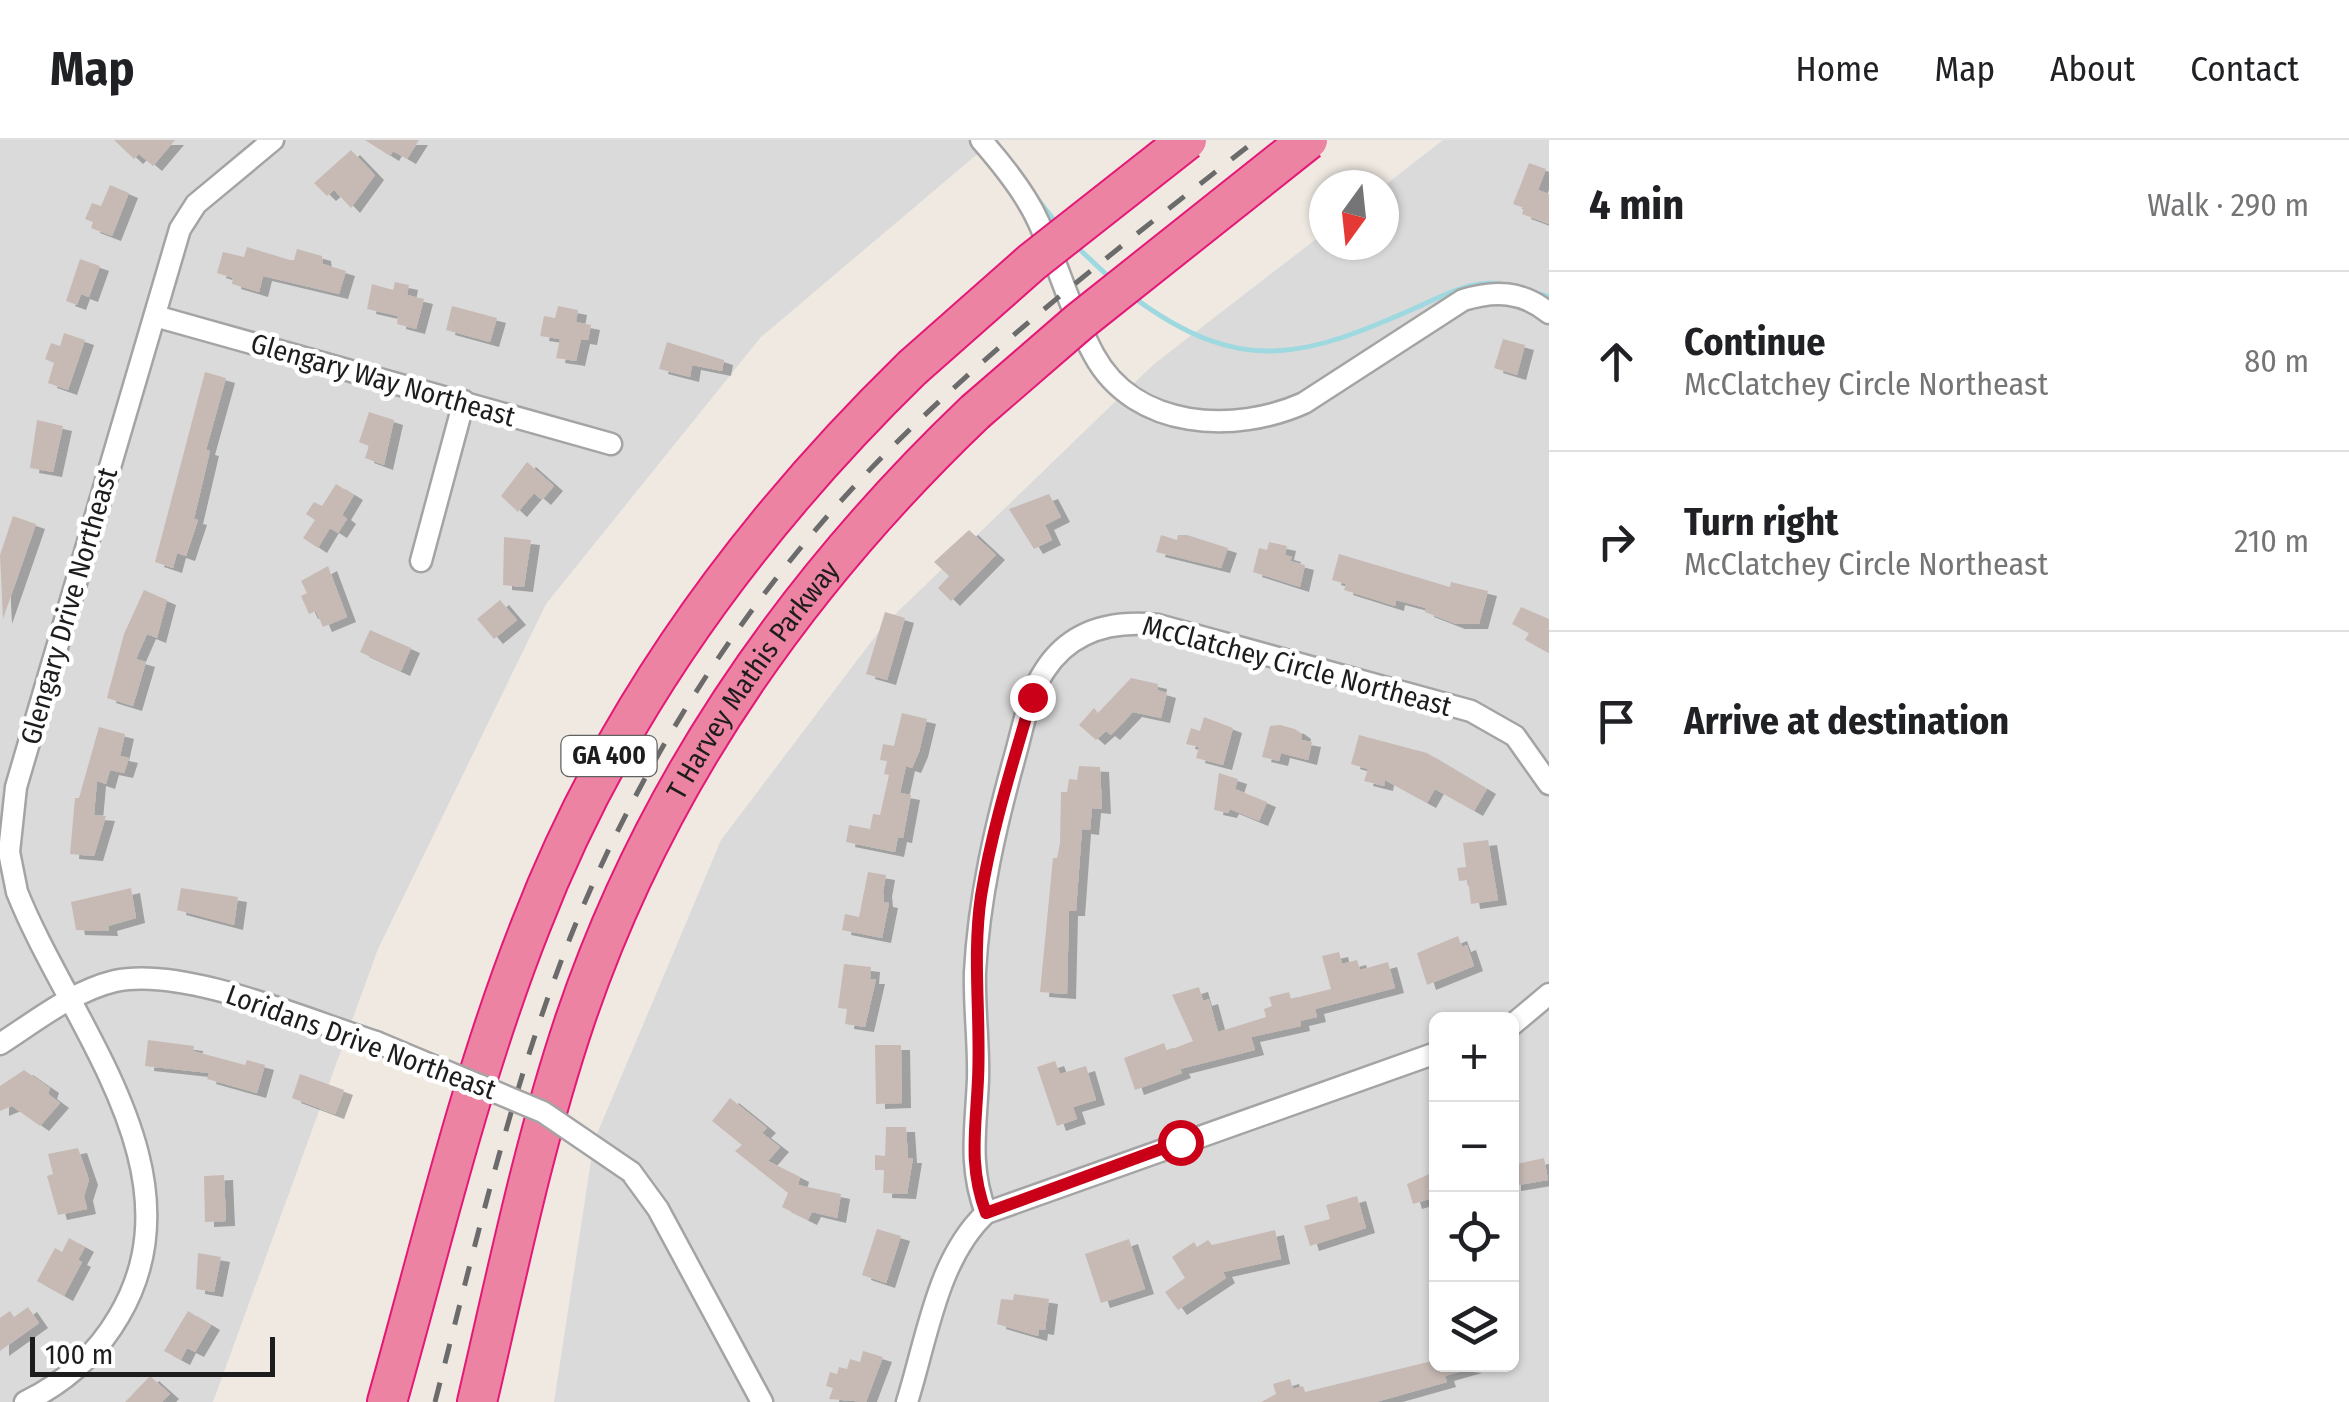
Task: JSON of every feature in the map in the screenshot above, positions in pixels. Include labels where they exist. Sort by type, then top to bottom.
[{"type":"highway","name":"GA 400","points":[[387,1402],[505,993],[594,783],[670,653],[758,533],[912,368],[1032,262],[1187,140]]},
{"type":"highway","name":"T Harvey Mathis Parkway","points":[[477,1402],[554,1086],[601,950],[662,817],[733,694],[817,580],[915,469],[1079,322],[1308,140]]},
{"type":"street","name":"Glengary Drive Northeast","points":[[25,1402],[63,1380],[109,1333],[126,1304],[146,1238],[148,1204],[138,1146],[17,892],[10,852],[10,816],[154,316],[187,216],[272,140]]},
{"type":"street","points":[[981,140],[1036,216],[1095,358],[1124,388],[1183,418],[1227,424],[1276,416],[1304,403],[1462,300],[1488,292],[1514,294],[1549,313]]},
{"type":"street","name":"Glengary Way Northeast","points":[[154,316],[611,444]]},
{"type":"street","points":[[422,562],[464,402]]},
{"type":"street","name":"McClatchey Circle Northeast","points":[[986,1213],[975,1185],[971,1154],[978,1077],[975,976],[981,898],[994,829],[1032,694],[1064,647],[1106,625],[1158,625],[1471,711],[1515,736],[1549,784]]},
{"type":"street","name":"Loridans Drive Northeast","points":[[0,1044],[68,1000],[114,982],[166,980],[376,1042],[543,1112],[631,1172],[658,1209],[762,1402]]},
{"type":"street","points":[[1519,1019],[1549,994]]},
{"type":"street","points":[[908,1402],[952,1257],[966,1232],[986,1213],[1429,1055]]},
{"type":"shaded area","points":[[0,140],[994,140],[761,337],[546,604],[378,949],[213,1402],[0,1402]]},
{"type":"shaded area","points":[[1443,140],[1549,140],[1549,1402],[554,1402],[594,1141],[721,840],[883,626],[1154,364],[1309,245],[1309,260],[1399,260],[1399,174]]},
{"type":"building","points":[[114,140],[175,140],[153,166],[139,154],[134,159]]},
{"type":"building","points":[[365,140],[419,140],[407,159],[393,151],[390,156]]},
{"type":"building","points":[[351,150],[375,175],[351,208],[334,190],[327,196],[314,183]]},
{"type":"building","points":[[1529,163],[1546,169],[1538,190],[1549,194],[1549,224],[1522,214],[1524,208],[1513,204]]},
{"type":"building","points":[[110,185],[129,193],[112,236],[91,228],[93,222],[85,219],[92,203],[101,206]]},
{"type":"building","points":[[247,247],[290,260],[294,260],[297,249],[322,256],[323,264],[346,271],[339,294],[263,276],[259,292],[232,284],[233,278],[217,273],[223,252],[244,257]]},
{"type":"building","points":[[80,259],[100,266],[89,297],[81,294],[77,305],[66,301]]},
{"type":"building","points":[[395,282],[409,285],[407,295],[424,299],[416,329],[397,324],[398,316],[367,309],[372,284],[393,290]]},
{"type":"building","points":[[452,306],[497,318],[490,342],[446,330]]},
{"type":"building","points":[[558,306],[578,310],[576,322],[591,325],[588,340],[581,339],[576,361],[556,358],[560,339],[540,336],[544,316],[555,318]]},
{"type":"building","points":[[64,333],[85,340],[68,390],[48,383],[54,363],[45,359],[51,343],[60,346]]},
{"type":"building","points":[[1503,339],[1525,345],[1517,375],[1494,368]]},
{"type":"building","points":[[667,342],[724,360],[722,371],[692,365],[690,377],[659,369]]},
{"type":"building","points":[[205,372],[226,378],[206,450],[210,451],[194,519],[198,520],[186,556],[177,553],[173,568],[155,562]]},
{"type":"building","points":[[369,412],[394,420],[384,465],[365,458],[369,446],[359,442]]},
{"type":"building","points":[[37,420],[63,426],[53,472],[30,468]]},
{"type":"building","points":[[527,462],[554,486],[542,500],[534,493],[518,512],[501,496]]},
{"type":"building","points":[[336,484],[354,495],[342,515],[347,519],[338,533],[330,528],[318,548],[303,538],[315,520],[306,514],[314,502],[322,506]]},
{"type":"building","points":[[1049,494],[1061,517],[1045,525],[1052,540],[1034,549],[1009,509]]},
{"type":"building","points":[[13,516],[36,524],[3,619],[0,555]]},
{"type":"building","points":[[969,530],[996,555],[951,601],[938,588],[949,576],[934,562]]},
{"type":"building","points":[[1161,535],[1177,540],[1178,535],[1187,535],[1228,548],[1221,568],[1156,552]]},
{"type":"building","points":[[504,537],[531,540],[524,587],[503,585]]},
{"type":"building","points":[[1269,542],[1287,546],[1285,555],[1292,557],[1290,561],[1305,565],[1300,587],[1253,572],[1259,548],[1267,550]]},
{"type":"building","points":[[1339,554],[1450,587],[1451,582],[1488,591],[1479,624],[1456,624],[1425,612],[1426,608],[1396,600],[1395,606],[1344,590],[1346,584],[1332,580]]},
{"type":"building","points":[[328,566],[347,617],[323,627],[316,611],[309,614],[301,596],[307,593],[301,581]]},
{"type":"building","points":[[144,590],[167,600],[157,638],[147,634],[136,659],[146,662],[133,706],[107,698],[124,634]]},
{"type":"building","points":[[500,600],[517,620],[494,639],[477,619]]},
{"type":"building","points":[[1521,607],[1549,619],[1549,653],[1525,640],[1529,633],[1512,624]]},
{"type":"building","points":[[885,612],[905,618],[887,680],[866,674]]},
{"type":"building","points":[[370,630],[411,648],[401,671],[360,652]]},
{"type":"building","points":[[1131,678],[1158,684],[1157,690],[1167,693],[1161,718],[1133,712],[1111,735],[1106,731],[1096,740],[1079,725],[1094,708],[1098,713]]},
{"type":"building","points":[[902,713],[927,719],[919,752],[912,768],[906,766],[900,793],[911,795],[903,838],[898,837],[895,852],[846,842],[849,825],[870,829],[873,814],[880,815],[889,775],[884,774],[887,761],[880,760],[883,744],[894,746]]},
{"type":"building","points":[[1204,717],[1233,728],[1223,765],[1196,758],[1199,747],[1186,744],[1191,728],[1200,731]]},
{"type":"building","points":[[1270,726],[1295,729],[1302,734],[1301,740],[1312,742],[1308,760],[1281,753],[1279,761],[1262,757]]},
{"type":"building","points":[[99,727],[125,734],[120,756],[129,758],[124,773],[110,770],[106,784],[97,781],[94,815],[106,816],[94,856],[70,854],[75,798],[79,798]]},
{"type":"building","points":[[1359,735],[1427,753],[1487,789],[1474,811],[1435,789],[1427,803],[1385,780],[1384,786],[1364,781],[1368,769],[1351,764]]},
{"type":"building","points":[[1079,766],[1100,767],[1102,809],[1092,808],[1090,830],[1082,829],[1076,911],[1069,911],[1067,994],[1040,992],[1053,858],[1057,858],[1060,843],[1061,792],[1067,792],[1069,779],[1077,780]]},
{"type":"building","points":[[1219,773],[1238,779],[1235,789],[1267,802],[1259,821],[1230,809],[1228,813],[1214,810]]},
{"type":"building","points":[[1488,840],[1498,900],[1471,904],[1468,880],[1459,881],[1457,868],[1466,867],[1463,843]]},
{"type":"building","points":[[868,872],[886,875],[884,902],[889,903],[882,938],[842,930],[845,914],[859,917]]},
{"type":"building","points":[[131,888],[136,918],[108,926],[109,931],[76,930],[71,902]]},
{"type":"building","points":[[181,888],[238,897],[234,925],[177,910]]},
{"type":"building","points":[[1458,936],[1462,947],[1467,945],[1474,966],[1427,985],[1417,953]]},
{"type":"building","points":[[1339,952],[1342,964],[1357,960],[1360,970],[1388,962],[1395,988],[1315,1009],[1317,1017],[1300,1021],[1301,1026],[1251,1037],[1255,1050],[1180,1069],[1182,1073],[1135,1090],[1124,1058],[1164,1043],[1167,1051],[1193,1041],[1172,995],[1199,987],[1203,1001],[1209,999],[1218,1032],[1266,1017],[1264,1009],[1272,1006],[1269,997],[1289,992],[1291,999],[1331,989],[1322,956]]},
{"type":"building","points":[[844,964],[871,967],[870,979],[876,979],[865,1027],[845,1024],[847,1009],[838,1008]]},
{"type":"building","points":[[148,1040],[194,1046],[193,1051],[245,1065],[247,1060],[265,1065],[257,1093],[207,1079],[209,1073],[145,1066]]},
{"type":"building","points":[[875,1045],[901,1045],[902,1103],[876,1104]]},
{"type":"building","points":[[1055,1061],[1060,1074],[1086,1066],[1096,1100],[1073,1107],[1077,1119],[1057,1126],[1037,1067]]},
{"type":"building","points":[[24,1070],[50,1088],[48,1094],[60,1103],[40,1126],[12,1106],[0,1111],[0,1086]]},
{"type":"building","points":[[300,1074],[344,1090],[335,1114],[292,1098]]},
{"type":"building","points":[[730,1098],[767,1128],[762,1133],[780,1147],[768,1161],[800,1177],[798,1185],[841,1194],[837,1218],[812,1212],[808,1220],[782,1207],[788,1193],[735,1151],[742,1145],[712,1121]]},
{"type":"building","points":[[886,1127],[906,1127],[908,1158],[913,1158],[907,1194],[883,1193],[884,1170],[875,1170],[875,1155],[885,1156]]},
{"type":"building","points":[[78,1148],[89,1180],[84,1196],[87,1209],[58,1215],[47,1176],[53,1174],[48,1154]]},
{"type":"building","points":[[1544,1158],[1548,1180],[1519,1185],[1519,1163]]},
{"type":"building","points":[[1429,1174],[1429,1199],[1413,1204],[1407,1184]]},
{"type":"building","points":[[224,1175],[226,1221],[205,1222],[204,1176]]},
{"type":"building","points":[[1357,1196],[1366,1228],[1310,1246],[1304,1226],[1330,1219],[1326,1205]]},
{"type":"building","points":[[877,1229],[901,1236],[886,1283],[862,1275]]},
{"type":"building","points":[[1275,1230],[1281,1259],[1223,1272],[1226,1278],[1178,1310],[1165,1292],[1185,1278],[1172,1257],[1194,1242],[1197,1247],[1208,1240],[1212,1245]]},
{"type":"building","points":[[69,1238],[85,1247],[78,1260],[82,1262],[64,1296],[37,1281],[55,1248],[62,1252]]},
{"type":"building","points":[[1129,1239],[1145,1289],[1101,1303],[1085,1254]]},
{"type":"building","points":[[198,1253],[221,1257],[214,1292],[196,1289]]},
{"type":"building","points":[[1014,1294],[1049,1299],[1045,1330],[1039,1329],[1038,1336],[997,1324],[1001,1299],[1013,1300]]},
{"type":"building","points":[[28,1307],[39,1323],[0,1351],[0,1318],[10,1311],[14,1317]]},
{"type":"building","points":[[188,1311],[211,1325],[195,1352],[187,1348],[181,1360],[164,1351]]},
{"type":"building","points":[[863,1351],[883,1357],[866,1402],[829,1399],[833,1388],[826,1386],[830,1372],[837,1374],[839,1367],[847,1369],[850,1359],[860,1362]]},
{"type":"building","points":[[1429,1362],[1429,1372],[1459,1372],[1445,1376],[1447,1382],[1376,1402],[1261,1402],[1276,1394],[1273,1384],[1290,1379],[1293,1389],[1303,1386],[1305,1392]]},
{"type":"building","points":[[150,1376],[170,1394],[162,1402],[125,1402]]},
{"type":"waterway","points":[[1036,197],[1057,224]]},
{"type":"waterway","points":[[1077,247],[1109,277]]},
{"type":"waterway","points":[[1133,297],[1172,323],[1208,340],[1242,349],[1275,351],[1342,338],[1459,289],[1501,284]]},
{"type":"waterway","points":[[1531,291],[1549,297]]},
{"type":"railway","points":[[435,1402],[512,1110],[570,938],[632,804],[706,676],[794,556],[893,446],[1024,326],[1256,140]]},
{"type":"route","points":[[1032,697],[994,829],[981,898],[975,976],[978,1077],[971,1154],[975,1185],[986,1213],[1180,1142]]}]
